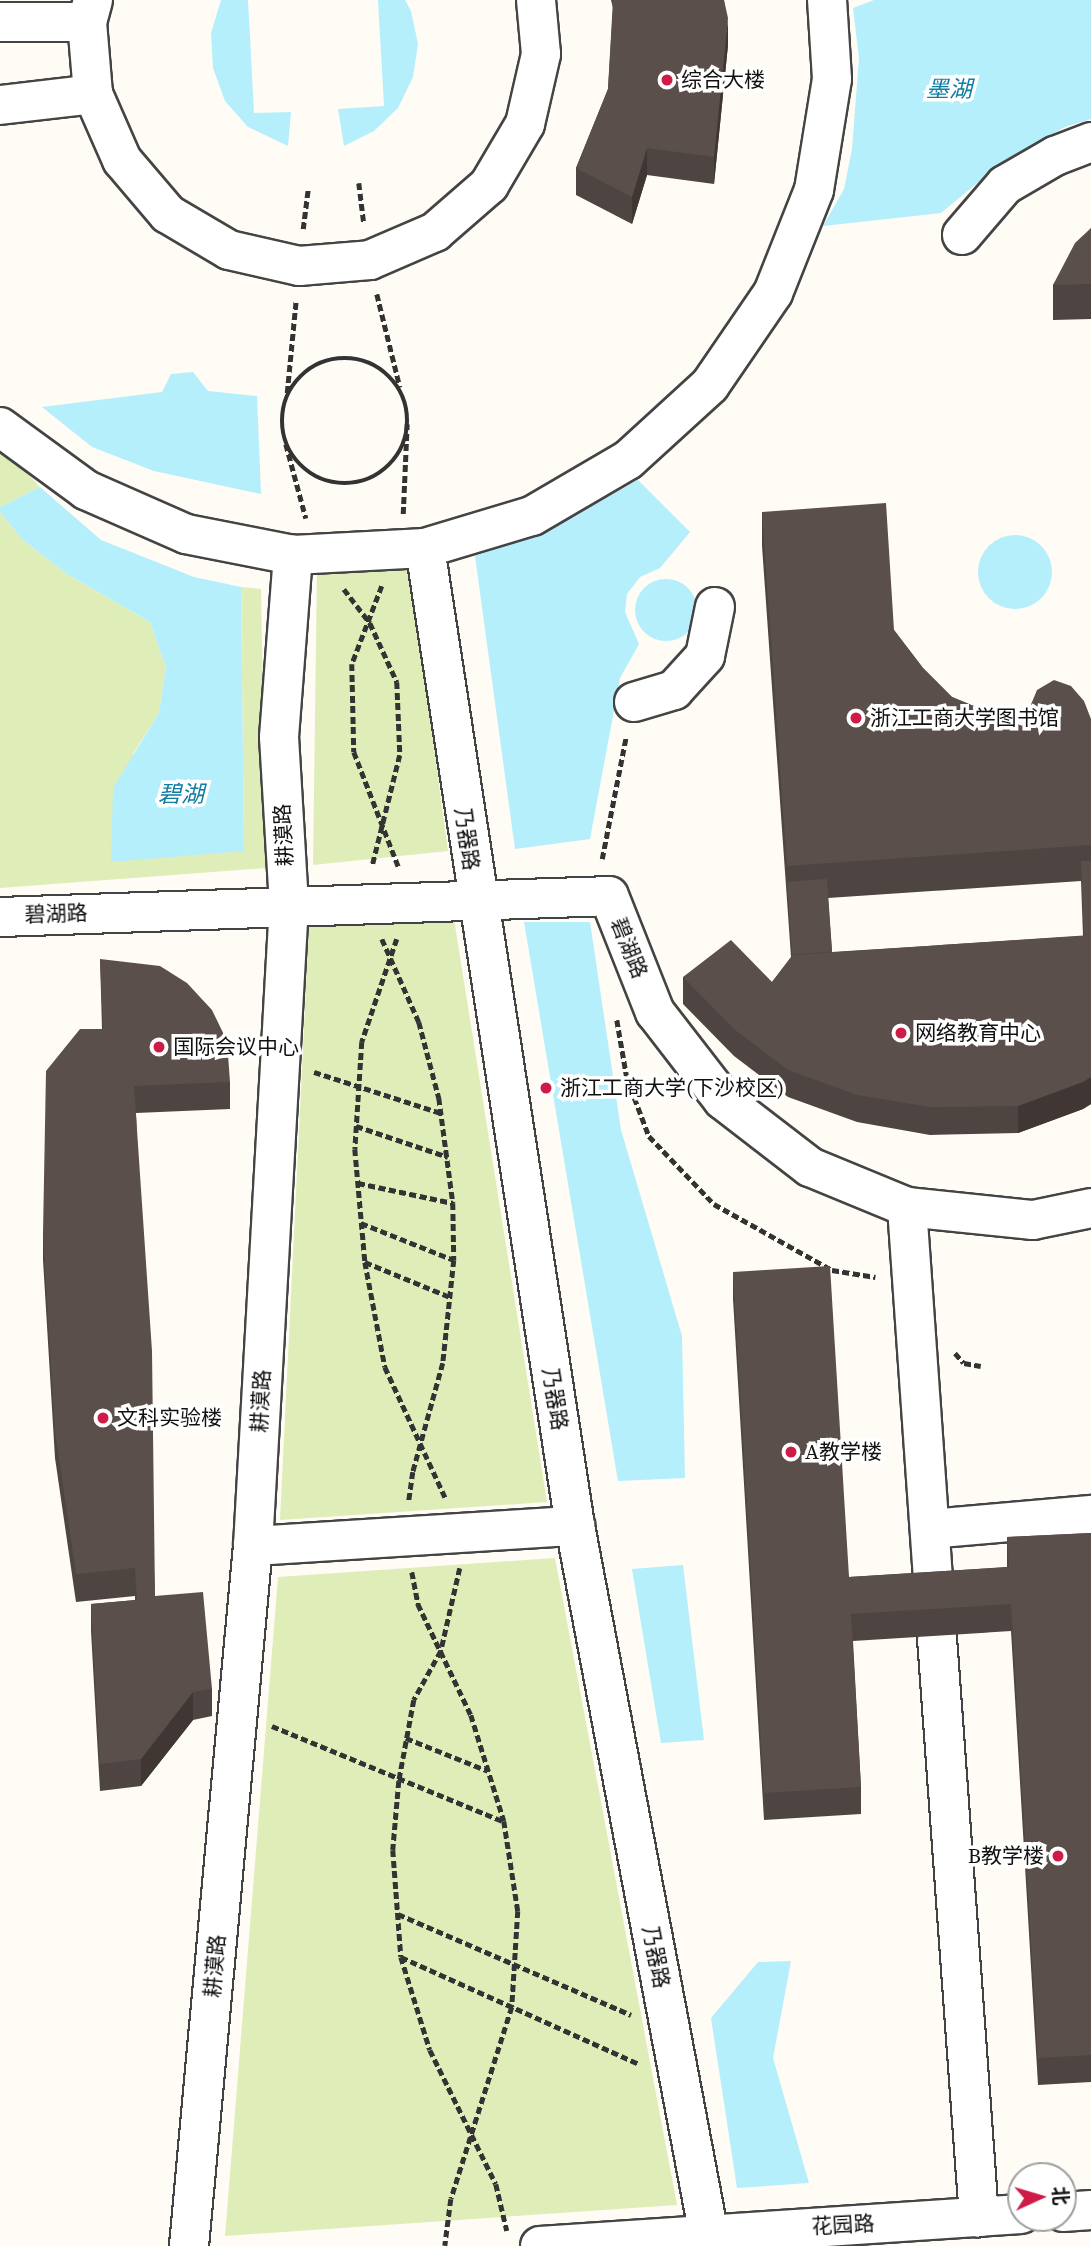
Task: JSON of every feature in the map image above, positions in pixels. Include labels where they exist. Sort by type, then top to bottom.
[{"type":"street","points":[[0,22],[90,11],[93,94],[122,160],[168,214],[229,250],[299,267],[370,260],[435,232],[489,185],[525,124],[541,54],[536,0]]},
{"type":"street","points":[[0,427],[86,490],[186,534],[306,555],[410,550],[532,516],[628,460],[710,385],[773,293],[814,190],[832,79],[827,0]]},
{"type":"street","points":[[0,105],[93,94]]},
{"type":"street","points":[[962,235],[1004,185],[1055,156],[1091,142]]},
{"type":"street","name":"乃器路","points":[[410,550],[475,897],[575,1526],[709,2239]]},
{"type":"street","name":"耕漠路","points":[[189,2246],[253,1546],[289,905],[279,737],[306,555]]},
{"type":"street","points":[[634,702],[674,690],[705,656],[715,607]]},
{"type":"street","name":"碧湖路","points":[[0,917],[475,897],[609,896],[655,1012],[723,1100],[810,1167],[906,1207],[1033,1220],[1091,1208]]},
{"type":"street","points":[[906,1207],[934,1594]]},
{"type":"street","points":[[930,1529],[1091,1515]]},
{"type":"street","points":[[253,1546],[575,1526]]},
{"type":"street","points":[[937,1638],[979,2217]]},
{"type":"street","name":"花园路","points":[[524,2240],[709,2239],[1007,2215]]},
{"type":"path","points":[[445,2246],[451,2199],[472,2130],[512,2007],[518,1911],[504,1821],[471,1715],[440,1651],[418,1604],[405,1537],[422,1439],[443,1363],[454,1260],[453,1203],[441,1113],[419,1022],[391,958],[366,903],[382,821],[400,755],[397,682],[370,623],[306,555],[286,444],[282,412],[286,397],[297,379],[334,358],[374,365],[391,378],[402,395],[407,424],[410,550],[370,623],[352,664],[354,752],[382,821],[410,901],[391,958],[362,1042],[356,1126],[365,1262],[385,1367],[422,1439],[460,1533],[460,1584],[440,1651],[414,1700],[399,1781],[393,1850],[401,1956],[430,2050],[472,2130],[524,2240]]},
{"type":"path","points":[[286,444],[311,473],[348,484],[383,470],[397,456],[407,424]]},
{"type":"path","points":[[280,1061],[441,1113]]},
{"type":"path","points":[[356,1126],[448,1157]]},
{"type":"path","points":[[358,1183],[453,1203]]},
{"type":"path","points":[[361,1223],[454,1260]]},
{"type":"path","points":[[365,1262],[450,1297]]},
{"type":"path","points":[[238,1712],[399,1781],[504,1821]]},
{"type":"path","points":[[406,1738],[488,1771]]},
{"type":"path","points":[[398,1914],[671,2033]]},
{"type":"path","points":[[401,1956],[680,2082]]},
{"type":"green space","points":[[0,444],[40,487],[0,507]]},
{"type":"green space","points":[[0,512],[23,540],[67,574],[150,622],[166,667],[159,713],[133,754],[244,850],[241,587],[261,589],[266,868],[0,888]]},
{"type":"green space","points":[[409,562],[448,851],[313,865],[317,569]]},
{"type":"green space","points":[[454,919],[547,1502],[280,1520],[309,927]]},
{"type":"green space","points":[[555,1558],[677,2205],[225,2236],[278,1577]]},
{"type":"water","points":[[221,0],[248,0],[254,113],[291,112],[288,146],[248,127],[225,101],[213,68],[211,33]]},
{"type":"water","points":[[378,0],[405,0],[411,11],[418,44],[413,77],[398,108],[374,131],[344,146],[338,109],[384,106]]},
{"type":"water","name":"墨湖","points":[[874,0],[1091,0],[1091,119],[1065,127],[1005,160],[941,213],[823,226],[844,189],[852,149],[859,58],[853,8]]},
{"type":"water","points":[[193,372],[208,391],[257,396],[261,494],[154,471],[92,447],[42,407],[162,392],[171,374]]},
{"type":"water","points":[[638,480],[690,532],[660,568],[640,577],[627,594],[625,612],[639,644],[620,678],[590,839],[515,849],[475,556],[548,531]]},
{"type":"water","name":"碧湖","points":[[40,487],[101,540],[194,577],[241,587],[244,851],[111,862],[113,788],[159,713],[166,667],[150,622],[67,574],[23,540],[0,512],[0,507]]},
{"type":"water","points":[[1008,535],[1022,535],[1036,541],[1046,551],[1052,572],[1046,593],[1036,603],[1022,609],[1008,609],[994,603],[984,593],[978,579],[978,565],[984,551],[994,541]]},
{"type":"water","points":[[666,579],[678,581],[688,588],[695,598],[695,622],[688,632],[678,639],[666,641],[654,639],[644,632],[637,622],[635,610],[637,598],[644,588],[654,581]]},
{"type":"water","points":[[524,922],[590,922],[621,1130],[682,1336],[685,1478],[618,1481]]},
{"type":"water","points":[[683,1565],[704,1740],[661,1743],[632,1569]]},
{"type":"water","points":[[791,1961],[773,2058],[809,2183],[737,2188],[711,2018],[758,1962]]},
{"type":"building","name":"综合大楼","points":[[613,0],[724,0],[728,18],[714,157],[647,148],[632,197],[576,168],[608,89]]},
{"type":"building","points":[[1091,228],[1091,284],[1053,285],[1075,243]]},
{"type":"building","name":"浙江工商大学图书馆","points":[[886,503],[894,630],[923,668],[952,697],[1022,726],[1037,690],[1054,680],[1071,686],[1084,701],[1091,719],[1091,845],[787,866],[762,512]]},
{"type":"building","points":[[1081,861],[1091,861],[1091,935],[1084,936]]},
{"type":"building","points":[[827,879],[832,952],[792,955],[787,882]]},
{"type":"building","name":"网络教育中心","points":[[1091,935],[1091,1077],[1018,1106],[930,1107],[857,1095],[788,1070],[734,1029],[683,977],[731,940],[772,982],[793,955]]},
{"type":"building","name":"文科实验楼","points":[[100,959],[160,966],[187,983],[212,1010],[227,1041],[230,1082],[134,1086],[152,1351],[155,1596],[203,1592],[212,1689],[193,1692],[141,1759],[100,1764],[91,1604],[137,1600],[135,1568],[76,1574],[55,1431],[43,1233],[46,1071],[80,1029],[103,1029]]},
{"type":"building","points":[[830,1266],[849,1577],[1009,1567],[1007,1537],[1091,1533],[1091,2055],[1038,2058],[1011,1604],[851,1614],[861,1787],[764,1793],[733,1272]]},
{"type":"place","name":"综合大楼","points":[[667,80]]},
{"type":"place","name":"浙江工商大学图书馆","points":[[856,718]]},
{"type":"place","name":"网络教育中心","points":[[901,1033]]},
{"type":"place","name":"国际会议中心","points":[[159,1047]]},
{"type":"place","name":"浙江工商大学(下沙校区)","points":[[546,1088]]},
{"type":"place","name":"文科实验楼","points":[[103,1418]]},
{"type":"place","name":"A教学楼","points":[[791,1452]]},
{"type":"place","name":"B教学楼","points":[[1058,1856]]}]
